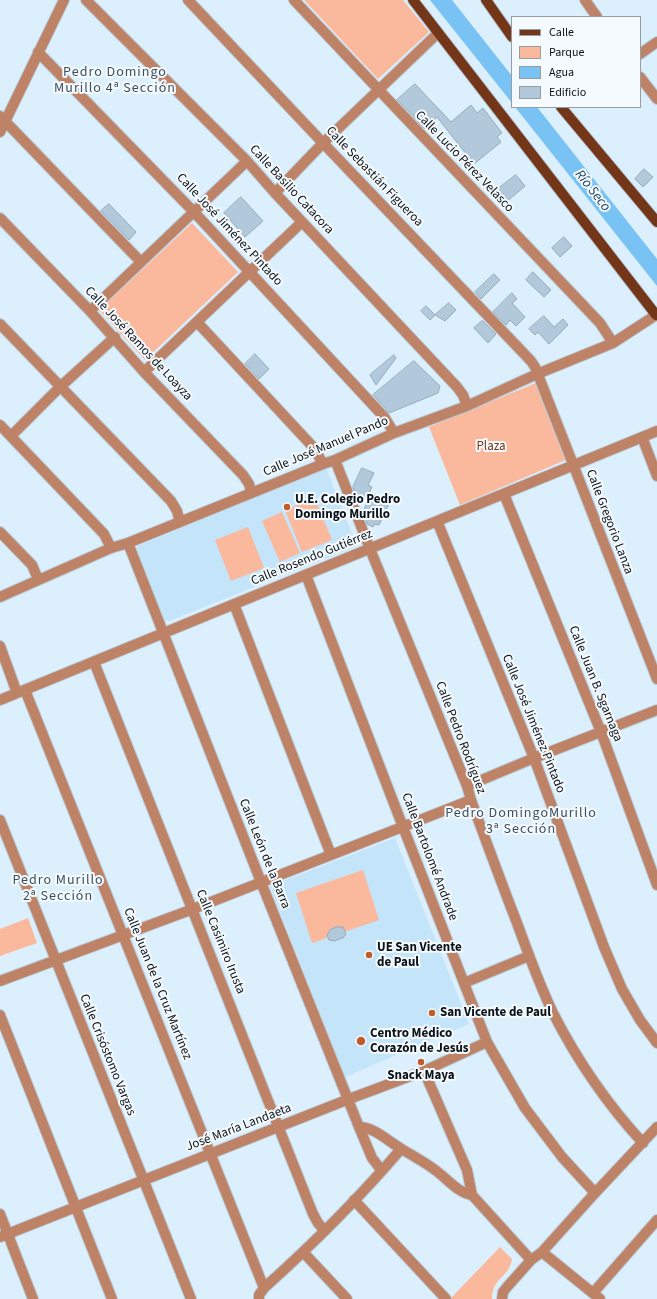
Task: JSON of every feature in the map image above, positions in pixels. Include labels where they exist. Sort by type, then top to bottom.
[{"type":"main road","points":[[413,0],[657,315]]},
{"type":"main road","points":[[486,0],[511,36]]},
{"type":"main road","points":[[564,108],[657,222]]},
{"type":"street","points":[[0,132],[3,119],[64,0]]},
{"type":"street","name":"Calle Basilio Catacora","points":[[86,0],[247,161],[275,193],[457,387],[463,395],[467,406]]},
{"type":"street","name":"Calle Sebastián Figueroa","points":[[188,0],[322,143],[531,361],[537,374]]},
{"type":"street","name":"Calle Lucio Pérez Velasco","points":[[294,0],[600,323],[613,343]]},
{"type":"street","points":[[585,0],[596,16]]},
{"type":"street","points":[[275,193],[322,143],[438,33]]},
{"type":"street","points":[[641,53],[657,42]]},
{"type":"street","name":"Calle José Jiménez Pintado","points":[[38,52],[250,271],[385,418],[394,433]]},
{"type":"street","points":[[641,78],[657,99]]},
{"type":"street","points":[[3,119],[141,262]]},
{"type":"street","points":[[90,311],[247,161]]},
{"type":"street","name":"Calle José Ramos de Loayza","points":[[0,218],[115,337],[144,372],[243,475],[249,484],[251,492]]},
{"type":"street","points":[[144,372],[302,222]]},
{"type":"street","name":"Calle José Manuel Pando","points":[[0,597],[111,548],[128,543],[251,492],[335,460],[394,433],[467,406],[537,374],[613,343],[657,315]]},
{"type":"street","points":[[197,322],[314,448],[322,464]]},
{"type":"street","points":[[0,324],[171,501],[177,510],[180,522]]},
{"type":"street","points":[[11,436],[60,387],[115,337]]},
{"type":"street","name":"Calle Gregorio Lanza","points":[[537,374],[657,679]]},
{"type":"street","points":[[0,425],[104,534],[111,548]]},
{"type":"street","name":"Calle Rosendo Gutiérrez","points":[[0,700],[657,431]]},
{"type":"street","points":[[642,437],[657,476]]},
{"type":"street","name":"Calle Pedro Rodríguez","points":[[335,460],[467,786],[529,956],[553,1012],[577,1055],[597,1086],[624,1122],[643,1143]]},
{"type":"street","name":"Calle Juan B. Sgarnaga","points":[[504,494],[600,732],[657,885]]},
{"type":"street","name":"Calle José Jiménez Pintado","points":[[437,521],[534,758],[604,947],[622,989],[640,1020],[657,1043]]},
{"type":"street","points":[[0,532],[32,565],[38,579]]},
{"type":"street","name":"Calle León de la Barra","points":[[128,543],[162,633],[359,1127],[372,1158],[382,1171]]},
{"type":"street","name":"Calle Bartolomé Andrade","points":[[306,575],[487,1042],[525,1108],[562,1157],[595,1193]]},
{"type":"street","points":[[234,604],[331,855]]},
{"type":"street","name":"Calle Juan de la Cruz Martínez","points":[[0,646],[21,692],[123,935],[264,1288]]},
{"type":"street","name":"Calle Casimiro Irusta","points":[[94,662],[314,1214],[318,1223],[324,1230]]},
{"type":"street","points":[[467,786],[657,710]]},
{"type":"street","points":[[0,981],[193,909],[471,800]]},
{"type":"street","name":"Calle Crisóstomo Vargas","points":[[0,820],[191,1299]]},
{"type":"street","points":[[464,983],[529,956]]},
{"type":"street","points":[[0,1015],[112,1299]]},
{"type":"street","name":"José María Landaeta","points":[[4,1235],[348,1099],[424,1071],[487,1042]]},
{"type":"street","points":[[424,1071],[467,1170],[472,1195],[531,1260]]},
{"type":"street","points":[[359,1127],[365,1127],[418,1158],[466,1194],[472,1195]]},
{"type":"street","points":[[502,1299],[507,1287],[531,1260],[542,1252],[595,1193],[656,1131]]},
{"type":"street","points":[[259,1299],[259,1295],[264,1288],[304,1252],[382,1171],[401,1149]]},
{"type":"street","points":[[354,1200],[446,1299]]},
{"type":"street","points":[[0,1214],[4,1235],[32,1299]]},
{"type":"street","points":[[542,1252],[596,1296],[657,1220]]},
{"type":"street","points":[[304,1252],[347,1299]]},
{"type":"shaded area","name":"U.E. Colegio Pedro Domingo Murillo","points":[[326,468],[357,546],[169,621],[164,620],[136,554],[138,546]]},
{"type":"shaded area","name":"UE San Vicente de Paul","points":[[395,838],[469,1024],[345,1077],[270,886]]},
{"type":"green space","points":[[304,0],[403,0],[429,32],[378,79]]},
{"type":"green space","points":[[192,223],[238,272],[145,360],[99,310]]},
{"type":"green space","name":"Plaza","points":[[536,383],[568,459],[460,505],[429,427]]},
{"type":"green space","points":[[315,498],[332,540],[302,552],[285,510]]},
{"type":"green space","points":[[282,512],[300,553],[280,562],[262,521]]},
{"type":"green space","points":[[248,527],[264,568],[231,581],[215,540]]},
{"type":"green space","points":[[363,870],[379,920],[312,943],[296,893]]},
{"type":"green space","points":[[28,918],[37,943],[0,956],[0,929]]},
{"type":"green space","points":[[500,1247],[512,1259],[508,1270],[495,1286],[492,1299],[452,1299],[451,1298]]},
{"type":"water","points":[[430,0],[452,0],[511,75],[511,102]]},
{"type":"water","name":"Río Seco","points":[[516,108],[538,108],[657,259],[657,286]]},
{"type":"building","points":[[415,84],[451,122],[471,105],[477,113],[483,108],[502,133],[497,137],[501,142],[474,164],[437,117],[425,129],[397,100]]},
{"type":"building","points":[[644,169],[653,177],[643,187],[635,179]]},
{"type":"building","points":[[516,175],[525,186],[505,203],[495,191]]},
{"type":"building","points":[[241,197],[263,221],[245,237],[224,213]]},
{"type":"building","points":[[109,204],[136,232],[129,240],[101,211]]},
{"type":"building","points":[[564,237],[572,246],[560,257],[552,248]]},
{"type":"building","points":[[533,272],[551,290],[544,297],[526,280]]},
{"type":"building","points":[[494,274],[500,280],[481,299],[475,292]]},
{"type":"building","points":[[512,293],[517,299],[512,303],[525,317],[516,326],[510,320],[506,325],[493,312]]},
{"type":"building","points":[[449,303],[456,310],[445,321],[435,315]]},
{"type":"building","points":[[426,306],[435,315],[430,320],[421,311]]},
{"type":"building","points":[[544,316],[554,327],[563,319],[568,325],[549,344],[538,332],[535,335],[529,329]]},
{"type":"building","points":[[482,321],[496,334],[488,343],[474,328]]},
{"type":"building","points":[[255,354],[269,369],[259,379],[245,364]]},
{"type":"building","points":[[394,355],[396,358],[376,385],[370,375]]},
{"type":"building","points":[[414,361],[440,386],[438,393],[389,413],[373,395]]},
{"type":"building","points":[[362,468],[374,473],[368,485],[372,487],[367,498],[355,493],[353,487]]},
{"type":"building","points":[[372,493],[378,496],[377,499],[389,504],[379,525],[375,524],[373,527],[367,524],[363,512]]},
{"type":"building","points":[[336,927],[343,927],[346,934],[343,938],[334,941],[329,940],[327,935],[330,930]]},
{"type":"place","name":"U.E. Colegio Pedro Domingo Murillo","points":[[287,507]]},
{"type":"place","name":"UE San Vicente de Paul","points":[[369,955]]},
{"type":"place","name":"San Vicente de Paul","points":[[432,1013]]},
{"type":"place","name":"Centro Médico Corazón de Jesús","points":[[361,1041]]},
{"type":"place","name":"Snack Maya","points":[[421,1062]]},
{"type":"district","name":"Pedro Domingo Murillo 4ª Sección","points":[[115,82]]},
{"type":"district","name":"Pedro DomingoMurillo 3ª Sección","points":[[521,822]]},
{"type":"district","name":"Pedro Murillo 2ª Sección","points":[[58,890]]}]
